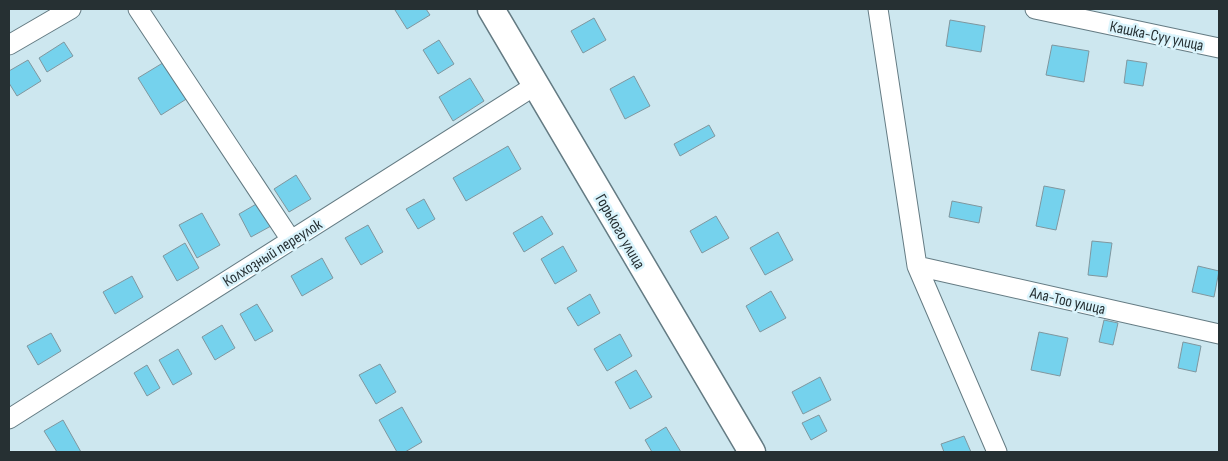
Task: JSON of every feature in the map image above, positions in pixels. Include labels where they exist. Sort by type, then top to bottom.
[{"type":"street","points":[[9,45],[71,9]]},
{"type":"street","points":[[138,9],[291,240]]},
{"type":"street","name":"Горького улица","points":[[491,9],[752,452]]},
{"type":"street","points":[[878,9],[917,266],[997,452]]},
{"type":"street","name":"Кашка-Суу улица","points":[[1035,9],[1219,48]]},
{"type":"street","name":"Колхозный переулок","points":[[9,419],[536,85]]},
{"type":"street","name":"Ала-Тоо улица","points":[[917,266],[1219,334]]},
{"type":"building","points":[[426,9],[430,15],[407,29],[395,10]]},
{"type":"building","points":[[594,18],[606,40],[583,53],[571,31]]},
{"type":"building","points":[[950,20],[985,26],[981,52],[946,46]]},
{"type":"building","points":[[439,40],[454,64],[438,74],[423,50]]},
{"type":"building","points":[[64,42],[73,56],[47,72],[39,58]]},
{"type":"building","points":[[1052,45],[1089,51],[1084,82],[1046,75]]},
{"type":"building","points":[[28,60],[41,81],[17,96],[9,83],[9,71]]},
{"type":"building","points":[[1127,60],[1147,63],[1143,86],[1124,83]]},
{"type":"building","points":[[166,61],[188,98],[161,115],[138,78]]},
{"type":"building","points":[[634,76],[650,106],[625,119],[610,89]]},
{"type":"building","points":[[470,78],[484,101],[453,121],[439,97]]},
{"type":"building","points":[[709,125],[715,136],[680,156],[674,144]]},
{"type":"building","points":[[508,146],[521,169],[466,201],[453,178]]},
{"type":"building","points":[[296,175],[311,199],[289,212],[274,189]]},
{"type":"building","points":[[1044,186],[1065,190],[1056,230],[1036,226]]},
{"type":"building","points":[[424,199],[435,219],[418,229],[406,209]]},
{"type":"building","points":[[952,201],[982,207],[979,223],[949,217]]},
{"type":"building","points":[[258,203],[271,226],[251,237],[239,214]]},
{"type":"building","points":[[202,213],[220,245],[197,258],[179,225]]},
{"type":"building","points":[[542,216],[553,234],[524,252],[513,233]]},
{"type":"building","points":[[716,216],[729,238],[702,253],[690,231]]},
{"type":"building","points":[[368,225],[383,252],[361,265],[345,238]]},
{"type":"building","points":[[778,232],[793,260],[765,275],[750,248]]},
{"type":"building","points":[[1092,241],[1112,243],[1107,277],[1088,275]]},
{"type":"building","points":[[185,243],[199,268],[177,281],[163,256]]},
{"type":"building","points":[[563,246],[577,271],[555,284],[541,259]]},
{"type":"building","points":[[322,258],[333,278],[302,296],[291,276]]},
{"type":"building","points":[[1198,266],[1219,271],[1214,297],[1192,292]]},
{"type":"building","points":[[132,276],[143,297],[115,314],[103,292]]},
{"type":"building","points":[[771,291],[786,318],[760,332],[746,306]]},
{"type":"building","points":[[590,294],[600,313],[578,326],[567,308]]},
{"type":"building","points":[[257,304],[273,331],[255,341],[240,314]]},
{"type":"building","points":[[1104,320],[1118,323],[1113,345],[1099,342]]},
{"type":"building","points":[[222,325],[235,348],[215,360],[202,337]]},
{"type":"building","points":[[1039,332],[1068,338],[1060,376],[1031,370]]},
{"type":"building","points":[[51,333],[61,351],[38,365],[27,346]]},
{"type":"building","points":[[620,334],[632,356],[607,371],[594,349]]},
{"type":"building","points":[[1183,342],[1201,346],[1196,372],[1178,368]]},
{"type":"building","points":[[178,349],[192,374],[173,385],[159,360]]},
{"type":"building","points":[[380,364],[396,392],[376,404],[359,375]]},
{"type":"building","points":[[147,365],[160,388],[147,396],[134,373]]},
{"type":"building","points":[[636,370],[652,397],[630,409],[615,382]]},
{"type":"building","points":[[820,377],[831,400],[803,414],[792,392]]},
{"type":"building","points":[[402,407],[422,442],[405,452],[397,452],[379,420]]},
{"type":"building","points":[[819,415],[827,431],[811,440],[802,423]]},
{"type":"building","points":[[63,420],[81,452],[57,452],[44,431]]},
{"type":"building","points":[[666,427],[681,452],[652,452],[645,440]]},
{"type":"building","points":[[964,436],[971,452],[944,452],[941,444]]}]
